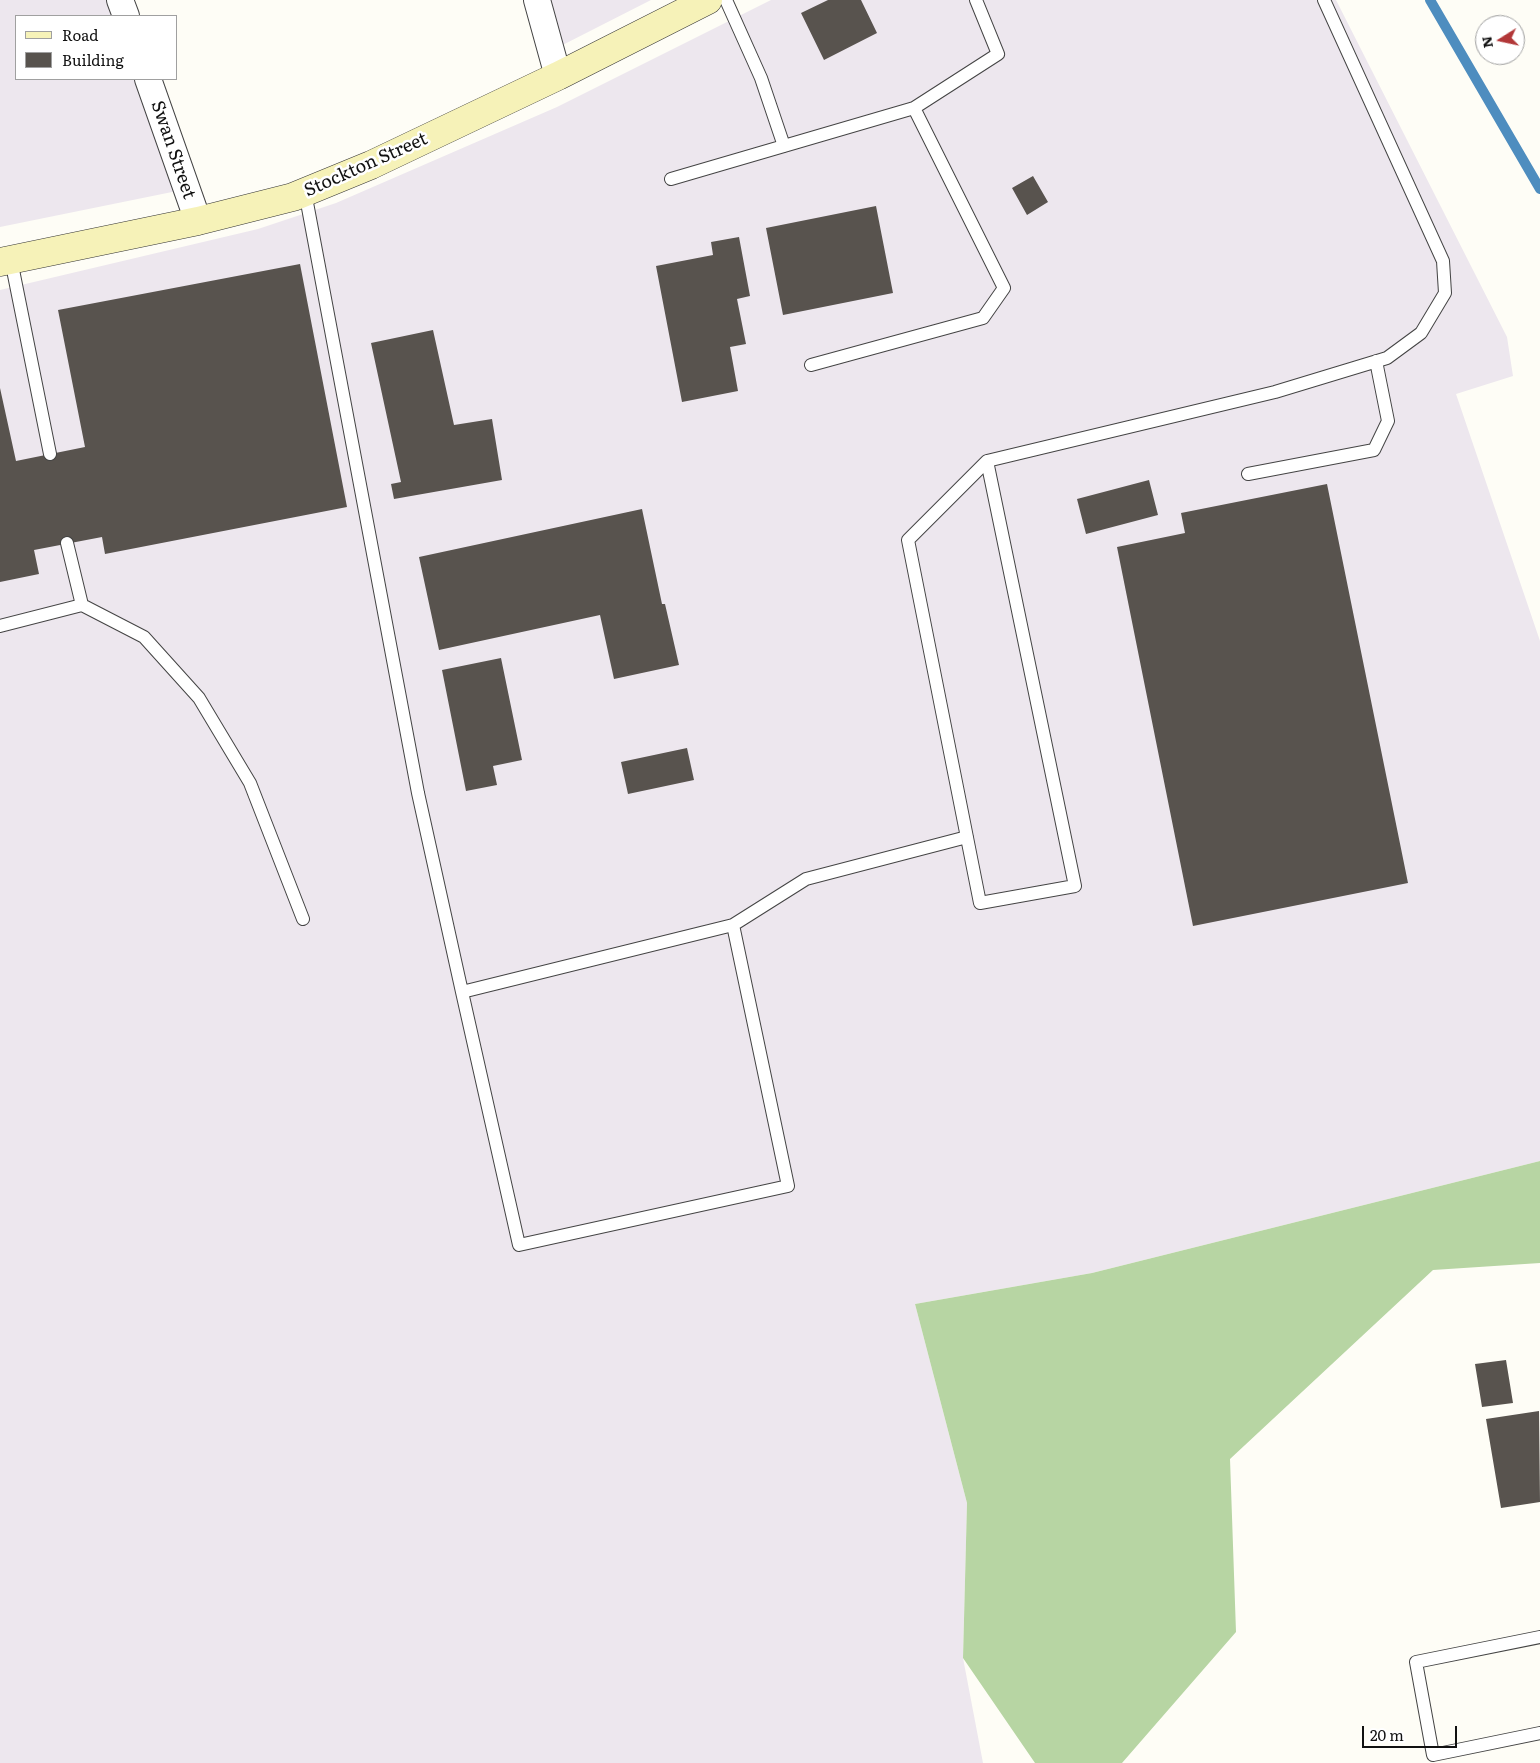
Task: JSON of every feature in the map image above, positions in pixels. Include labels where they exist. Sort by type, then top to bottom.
[{"type":"main road","name":"Stockton Street","points":[[5,261],[198,221],[293,197],[370,165],[558,76],[708,0]]},
{"type":"street","points":[[120,0],[126,15]]},
{"type":"street","points":[[537,0],[558,76]]},
{"type":"street","name":"Swan Street","points":[[148,80],[198,221]]},
{"type":"lane","points":[[726,0],[761,78],[784,146]]},
{"type":"lane","points":[[671,180],[914,108],[998,54],[976,0]]},
{"type":"lane","points":[[987,461],[1075,886],[980,903],[908,540],[987,461],[1275,392],[1387,358],[1421,333],[1445,293],[1443,261],[1324,0]]},
{"type":"lane","points":[[811,365],[982,318],[1004,288],[914,108]]},
{"type":"lane","points":[[305,192],[418,793],[519,1245],[788,1186],[733,925]]},
{"type":"lane","points":[[5,261],[50,454]]},
{"type":"lane","points":[[1248,474],[1374,450],[1388,421],[1376,361]]},
{"type":"lane","points":[[67,543],[82,605]]},
{"type":"lane","points":[[0,626],[82,605],[144,637],[199,698],[250,783],[303,919]]},
{"type":"lane","points":[[462,992],[733,925],[806,879],[967,837]]},
{"type":"lane","points":[[1540,1637],[1416,1662],[1433,1755],[1540,1733]]},
{"type":"shaded area","points":[[0,0],[111,0],[117,15],[15,15],[15,80],[138,80],[177,191],[0,227]]},
{"type":"shaded area","points":[[523,0],[651,0],[539,57]]},
{"type":"shaded area","points":[[771,0],[1336,0],[1507,337],[1513,376],[1456,394],[1540,641],[1540,1161],[1092,1273],[915,1304],[967,1503],[963,1658],[983,1763],[0,1763],[0,290],[258,229],[336,203],[557,107]]},
{"type":"green space","points":[[1540,1161],[1540,1263],[1433,1270],[1230,1459],[1236,1632],[1122,1763],[1035,1763],[963,1658],[967,1503],[915,1304],[1092,1273]]},
{"type":"building","points":[[828,0],[861,0],[877,33],[824,60],[801,13]]},
{"type":"building","points":[[1033,176],[1048,202],[1027,215],[1012,188]]},
{"type":"building","points":[[876,206],[893,293],[783,315],[766,228]]},
{"type":"building","points":[[739,237],[750,296],[737,299],[746,344],[730,347],[738,391],[682,402],[656,266],[713,255],[711,242]]},
{"type":"building","points":[[300,264],[347,507],[105,554],[102,537],[34,550],[39,574],[0,582],[0,388],[16,461],[85,447],[58,310]]},
{"type":"building","points":[[433,330],[454,425],[492,419],[502,480],[394,499],[391,484],[401,482],[371,343]]},
{"type":"building","points":[[1149,480],[1158,515],[1086,534],[1077,499]]},
{"type":"building","points":[[1327,484],[1408,883],[1193,926],[1117,547],[1185,533],[1181,513]]},
{"type":"building","points":[[642,509],[662,604],[665,604],[679,665],[614,679],[600,615],[439,650],[419,557]]},
{"type":"building","points":[[501,658],[522,760],[493,766],[497,785],[466,791],[442,670]]},
{"type":"building","points":[[687,748],[694,780],[628,794],[621,762]]},
{"type":"building","points":[[1506,1360],[1513,1403],[1482,1407],[1475,1364]]},
{"type":"building","points":[[1539,1411],[1540,1502],[1501,1508],[1486,1419]]},
{"type":"waterway","points":[[1430,0],[1540,189]]}]
